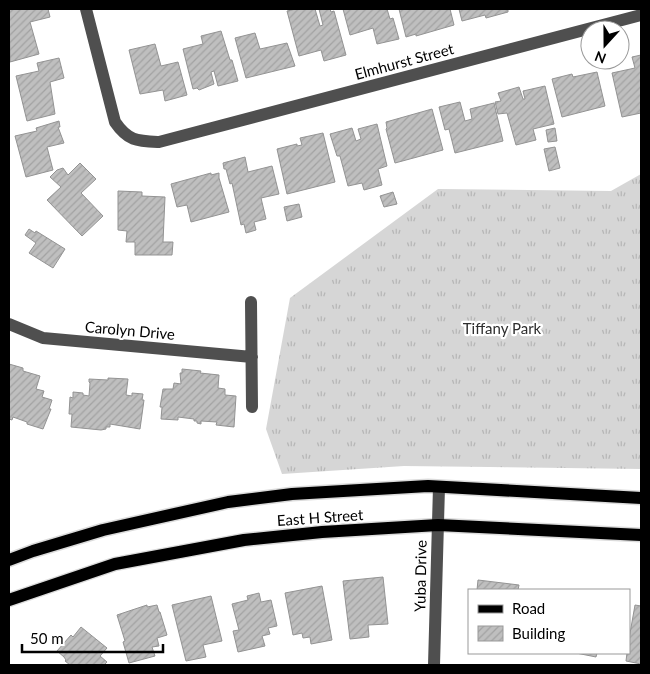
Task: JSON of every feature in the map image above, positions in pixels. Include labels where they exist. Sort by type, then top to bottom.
[{"type":"main road","name":"East H Street","points":[[9,560],[103,530],[228,502],[292,494],[439,487],[641,498]]},
{"type":"main road","name":"East H Street","points":[[9,600],[114,564],[244,540],[322,532],[438,525],[641,535]]},
{"type":"street","name":"Elmhurst Street","points":[[86,9],[116,122],[122,132],[136,141],[159,142],[641,15]]},
{"type":"street","points":[[251,302],[252,406]]},
{"type":"street","name":"Carolyn Drive","points":[[9,324],[43,338],[252,357]]},
{"type":"street","name":"Yuba Drive","points":[[434,665],[439,487]]},
{"type":"green space","name":"Tiffany Park","points":[[641,174],[641,469],[404,466],[282,474],[266,429],[290,298],[438,189],[611,191]]},
{"type":"building","points":[[9,9],[48,9],[50,17],[30,22],[39,54],[10,62]]},
{"type":"building","points":[[315,9],[320,26],[323,25],[319,9],[334,11],[346,55],[324,61],[321,50],[299,56],[287,11]]},
{"type":"building","points":[[343,9],[387,9],[390,19],[393,18],[399,39],[377,44],[373,28],[350,35]]},
{"type":"building","points":[[399,9],[450,9],[454,25],[406,37]]},
{"type":"building","points":[[459,9],[508,9],[508,12],[486,18],[485,15],[462,21]]},
{"type":"building","points":[[221,31],[238,81],[218,86],[214,71],[211,72],[214,84],[199,90],[197,88],[193,89],[183,49],[203,44],[201,36]]},
{"type":"building","points":[[255,33],[260,49],[287,43],[295,66],[246,78],[235,38]]},
{"type":"building","points":[[155,44],[161,66],[178,62],[187,95],[165,101],[163,90],[140,94],[129,50]]},
{"type":"building","points":[[641,55],[641,113],[622,117],[612,73],[635,68],[632,57]]},
{"type":"building","points":[[59,58],[64,78],[50,82],[55,114],[27,121],[16,76],[39,71],[37,63]]},
{"type":"building","points":[[597,72],[605,106],[562,117],[552,79],[572,74],[573,77]]},
{"type":"building","points":[[545,86],[554,124],[533,129],[536,140],[516,145],[507,113],[498,114],[495,102],[501,101],[498,93],[519,87],[523,99],[525,99],[523,91]]},
{"type":"building","points":[[460,102],[465,121],[472,119],[470,109],[494,103],[503,141],[455,153],[449,129],[445,130],[439,107]]},
{"type":"building","points":[[432,109],[443,150],[395,163],[386,129],[386,122]]},
{"type":"building","points":[[59,121],[60,127],[58,127],[64,143],[47,147],[53,170],[26,177],[15,136],[37,131],[36,128]]},
{"type":"building","points":[[377,124],[387,166],[378,169],[382,185],[364,190],[362,183],[348,186],[340,156],[337,156],[330,134],[352,128],[356,141],[361,139],[358,129]]},
{"type":"building","points":[[555,128],[557,141],[548,142],[546,130]]},
{"type":"building","points":[[323,133],[335,182],[287,194],[277,149],[297,144],[297,146],[302,145],[300,138]]},
{"type":"building","points":[[555,147],[560,168],[549,171],[544,149]]},
{"type":"building","points":[[245,157],[248,172],[272,166],[279,194],[261,198],[266,219],[254,222],[256,230],[246,233],[244,224],[241,225],[232,183],[230,184],[223,163]]},
{"type":"building","points":[[80,163],[96,179],[81,193],[103,216],[82,236],[47,200],[61,187],[50,177],[57,170],[63,168],[68,175]]},
{"type":"building","points":[[211,173],[211,175],[219,173],[229,212],[191,222],[187,205],[177,207],[171,184]]},
{"type":"building","points":[[118,191],[142,192],[142,196],[165,197],[163,242],[173,242],[172,255],[135,255],[135,242],[126,242],[127,231],[118,230]]},
{"type":"building","points":[[393,192],[397,204],[384,207],[380,196]]},
{"type":"building","points":[[299,204],[302,217],[287,221],[284,207]]},
{"type":"building","points":[[29,229],[35,233],[36,231],[65,249],[53,268],[29,253],[36,243],[25,235]]},
{"type":"building","points":[[9,364],[40,376],[36,389],[44,391],[42,397],[52,400],[49,409],[51,409],[43,429],[13,417],[12,420],[9,419]]},
{"type":"building","points":[[182,369],[219,375],[218,388],[225,389],[225,395],[236,396],[234,427],[216,425],[217,422],[201,421],[201,424],[194,421],[194,419],[178,417],[178,420],[161,419],[162,407],[160,407],[163,389],[173,389],[174,383],[181,384],[180,373],[182,373]]},
{"type":"building","points":[[108,378],[128,379],[126,395],[132,396],[132,393],[143,394],[142,400],[144,400],[140,429],[110,424],[110,427],[101,430],[71,427],[72,414],[69,414],[70,397],[73,398],[73,392],[89,396],[89,379],[108,380]]},
{"type":"building","points":[[383,577],[388,624],[368,625],[369,637],[350,639],[343,581]]},
{"type":"building","points":[[478,580],[519,585],[518,589],[477,589]]},
{"type":"building","points":[[322,586],[332,640],[311,644],[310,637],[303,638],[302,633],[293,635],[285,593]]},
{"type":"building","points":[[259,593],[261,602],[271,600],[277,626],[268,628],[270,634],[262,636],[265,646],[238,652],[233,631],[239,630],[232,604],[248,600],[247,596]]},
{"type":"building","points":[[211,596],[222,641],[203,645],[206,657],[186,661],[172,605]]},
{"type":"building","points":[[147,605],[147,607],[157,605],[167,635],[157,638],[159,646],[152,647],[155,656],[129,663],[117,615]]},
{"type":"building","points":[[635,605],[641,606],[641,664],[626,661],[627,654],[630,654],[630,633]]},
{"type":"building","points":[[81,627],[107,648],[100,656],[107,662],[104,665],[70,665],[57,651]]},
{"type":"building","points":[[581,654],[597,654],[596,657]]}]
